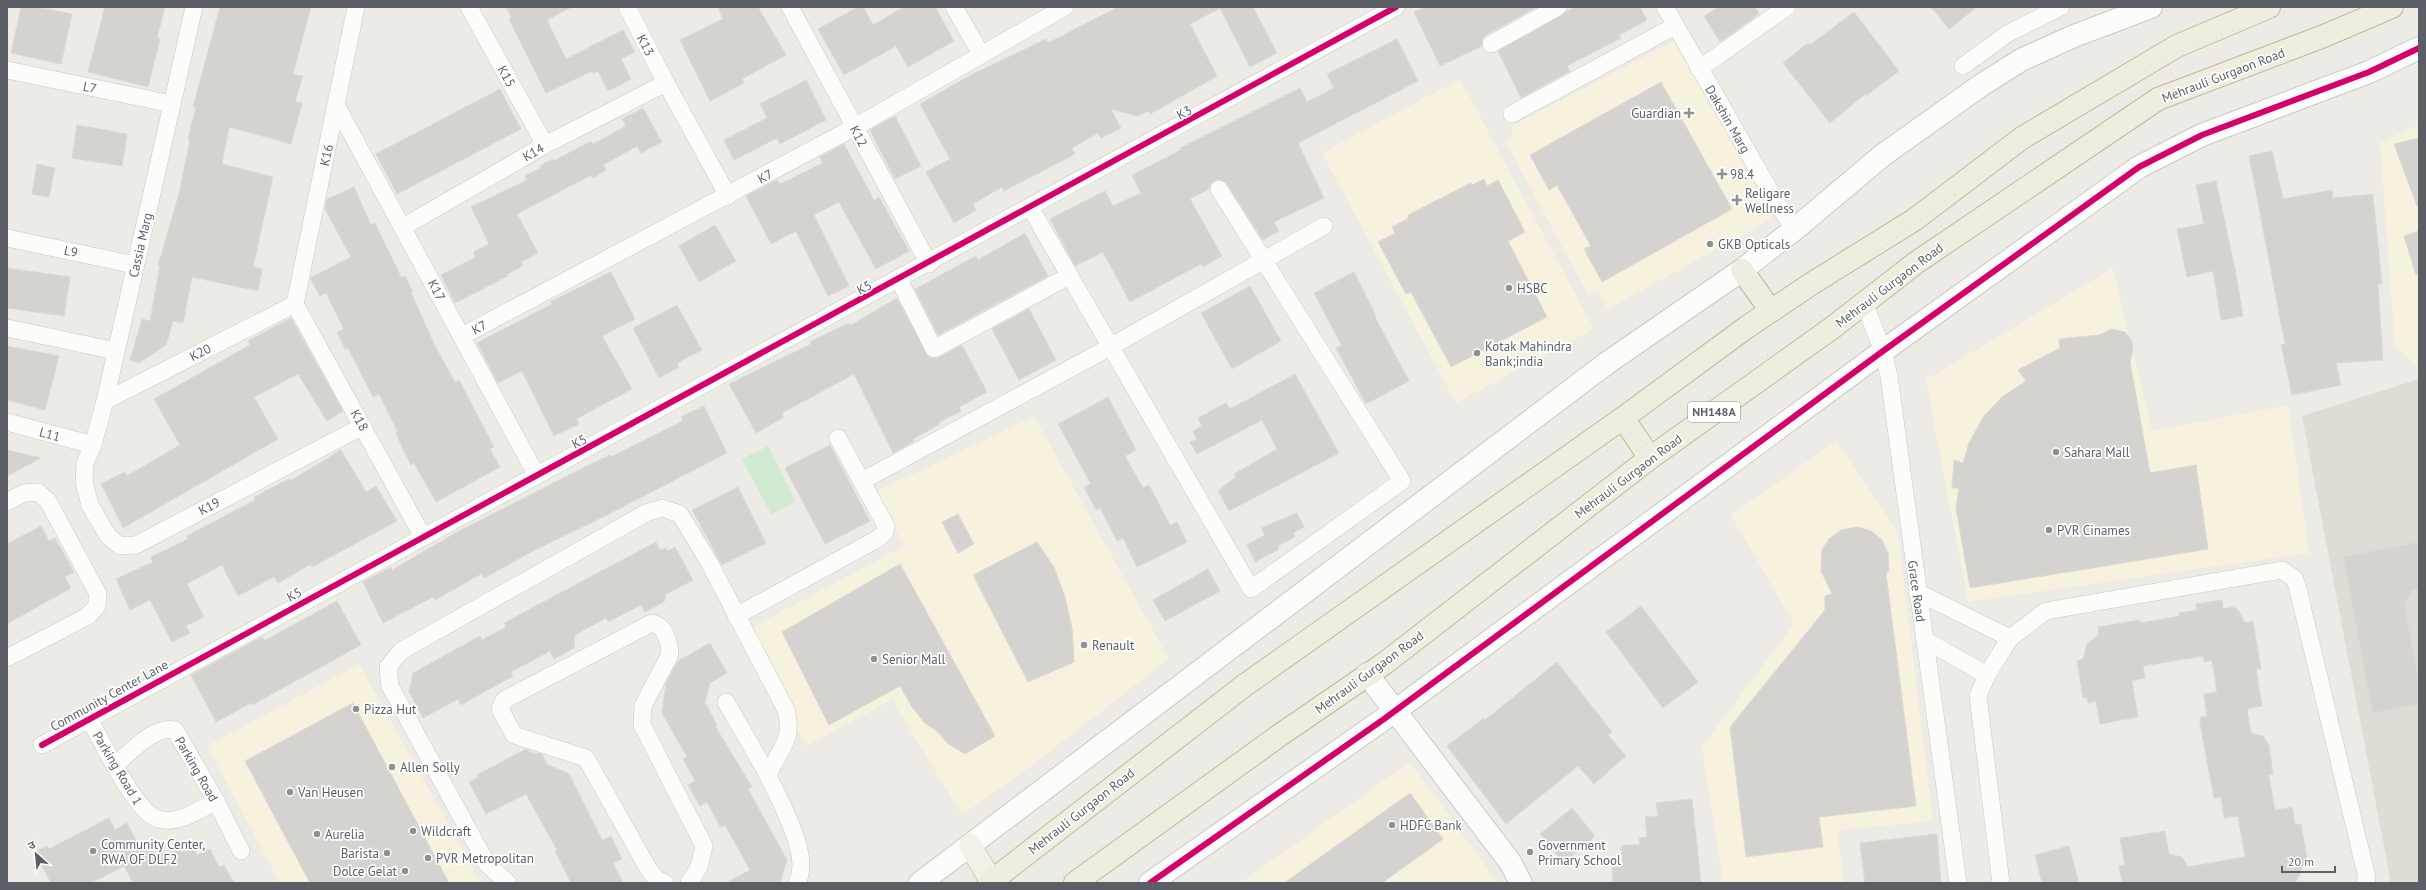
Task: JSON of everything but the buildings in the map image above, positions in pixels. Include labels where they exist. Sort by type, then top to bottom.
[{"type":"highway","name":"Mehrauli Gurgaon Road","points":[[990,882],[1245,685],[1623,418],[1771,311],[1914,220],[2022,138],[2177,46],[2269,7]]},
{"type":"highway","name":"Mehrauli Gurgaon Road","points":[[1075,883],[1367,674],[1650,458],[1864,303],[1917,262],[2158,99],[2324,36],[2392,7]]},
{"type":"highway","points":[[1742,270],[1771,311]]},
{"type":"highway","points":[[1623,418],[1650,458]]},
{"type":"main road","points":[[970,845],[990,882]]},
{"type":"street","name":"Cassia Marg","points":[[84,482],[85,463],[93,445],[105,401],[194,7]]},
{"type":"street","name":"K16","points":[[295,304],[356,7]]},
{"type":"street","name":"K15","points":[[470,7],[545,145]]},
{"type":"street","name":"K13","points":[[627,7],[666,83],[728,196]]},
{"type":"street","name":"K12","points":[[790,7],[929,264]]},
{"type":"street","points":[[954,7],[981,54]]},
{"type":"street","name":"K7","points":[[462,336],[728,196],[855,127],[1065,7]]},
{"type":"street","name":"K3","points":[[982,236],[1396,7]]},
{"type":"street","points":[[1491,44],[1558,7]]},
{"type":"street","name":"Dakshin Marg","points":[[1665,7],[1699,69],[1778,205],[1795,230]]},
{"type":"street","points":[[1699,69],[1787,7]]},
{"type":"street","points":[[1963,66],[2008,34],[2061,7]]},
{"type":"street","points":[[920,883],[1607,364],[1742,270],[1795,230],[1883,155],[2021,60],[2074,36],[2151,7]]},
{"type":"street","points":[[1512,114],[1675,26]]},
{"type":"street","points":[[1150,883],[1396,710],[1884,351],[2139,167],[2202,135],[2370,72],[2419,48]]},
{"type":"street","name":"L7","points":[[7,70],[172,104]]},
{"type":"street","name":"K14","points":[[403,227],[545,145],[666,83]]},
{"type":"street","name":"K17","points":[[336,105],[537,476]]},
{"type":"street","points":[[1031,209],[1251,588],[1402,481],[1219,189]]},
{"type":"street","points":[[862,482],[1110,347],[1324,226]]},
{"type":"street","name":"K5","points":[[186,664],[982,236]]},
{"type":"street","name":"L9","points":[[7,238],[135,265]]},
{"type":"street","points":[[899,280],[934,349],[1069,276]]},
{"type":"street","name":"Grace Road","points":[[1864,303],[1884,351],[1958,883]]},
{"type":"street","name":"K20","points":[[105,401],[295,304]]},
{"type":"street","name":"K18","points":[[295,304],[423,537]]},
{"type":"street","points":[[7,328],[116,350]]},
{"type":"street","name":"L11","points":[[7,422],[93,445]]},
{"type":"street","name":"K19","points":[[84,482],[90,505],[108,536],[120,546],[136,544],[363,426]]},
{"type":"street","points":[[736,616],[879,538],[885,532],[886,526],[838,438]]},
{"type":"street","points":[[7,502],[24,493],[38,492],[48,501],[98,594],[97,606],[88,616],[7,658]]},
{"type":"street","points":[[508,883],[487,864],[390,686],[388,667],[400,651],[646,513],[662,508],[680,514],[710,564],[786,710],[789,724],[788,737],[768,775]]},
{"type":"street","points":[[2001,883],[1978,696],[1987,675],[2010,638],[2050,609],[2282,570],[2288,573],[2297,585],[2367,878],[2365,883]]},
{"type":"street","points":[[1917,592],[2010,638]]},
{"type":"street","points":[[665,883],[657,879],[649,870],[586,758],[514,735],[500,709],[504,700],[652,623],[658,624],[665,632],[670,654],[643,706],[642,725],[704,846],[699,867],[689,883]]},
{"type":"street","points":[[1925,640],[1987,675]]},
{"type":"street","name":"Community Center Lane","points":[[42,745],[186,664]]},
{"type":"street","points":[[1367,674],[1396,710],[1510,862],[1521,883]]},
{"type":"street","points":[[726,702],[768,775],[800,852],[802,873],[797,883]]},
{"type":"street","name":"Parking Road 1","points":[[89,719],[135,799],[146,812],[159,820],[176,819],[197,812],[216,801]]},
{"type":"street","name":"Parking Road","points":[[115,765],[158,731],[167,728],[175,730],[216,801],[241,851]]},
{"type":"shaded area","points":[[1678,39],[1773,218],[1608,309],[1598,291],[1589,296],[1505,141],[1514,136],[1510,127]]},
{"type":"shaded area","points":[[1460,79],[1594,329],[1456,403],[1322,153]]},
{"type":"shaded area","points":[[2419,124],[2419,362],[2414,363],[2395,347],[2380,143]]},
{"type":"shaded area","name":"Sahara Mall","points":[[2113,268],[2152,431],[2288,405],[2309,553],[1968,602],[1926,380]]},
{"type":"shaded area","points":[[2419,379],[2419,883],[2391,883],[2302,416]]},
{"type":"shaded area","points":[[1034,416],[1169,659],[1027,769],[962,815],[892,700],[806,746],[745,631],[904,546],[876,492]]},
{"type":"shaded area","points":[[1836,441],[1898,533],[1933,821],[1837,830],[1844,883],[1723,883],[1702,747],[1794,624],[1731,515]]},
{"type":"shaded area","points":[[359,664],[481,883],[280,883],[207,746]]},
{"type":"shaded area","points":[[1410,762],[1498,883],[1240,883]]},
{"type":"green space","points":[[768,446],[796,502],[771,514],[742,459]]},
{"type":"railway","points":[[1023,883],[1958,192],[2166,57],[2302,7]]},
{"type":"railway","points":[[1053,883],[1968,206],[2173,72],[2343,7]]},
{"type":"cycle path","points":[[42,745],[889,285],[1396,7]]},
{"type":"cycle path","points":[[1150,883],[1384,719],[1883,351],[2139,167],[2202,135],[2369,72],[2419,48]]},
{"type":"place","name":"Guardian","points":[[1689,113]]},
{"type":"place","name":"98.4","points":[[1722,174]]},
{"type":"place","name":"Religare Wellness","points":[[1737,200]]},
{"type":"place","name":"GKB Opticals","points":[[1710,244]]},
{"type":"place","name":"HSBC","points":[[1509,288]]},
{"type":"place","name":"Kotak Mahindra Bank;india","points":[[1477,353]]},
{"type":"place","name":"Sahara Mall","points":[[2056,452]]},
{"type":"place","name":"PVR Cinames","points":[[2049,530]]},
{"type":"place","name":"Renault","points":[[1084,645]]},
{"type":"place","name":"Senior Mall","points":[[874,659]]},
{"type":"place","name":"Pizza Hut","points":[[356,709]]},
{"type":"place","name":"Allen Solly","points":[[392,767]]},
{"type":"place","name":"Van Heusen","points":[[290,792]]},
{"type":"place","name":"HDFC Bank","points":[[1392,825]]},
{"type":"place","name":"Wildcraft","points":[[413,831]]},
{"type":"place","name":"Aurelia","points":[[317,834]]},
{"type":"place","name":"Community Center, RWA OF DLF2","points":[[93,851]]},
{"type":"place","name":"Government Primary School","points":[[1530,852]]},
{"type":"place","name":"Barista","points":[[387,853]]},
{"type":"place","name":"PVR Metropolitan","points":[[428,858]]},
{"type":"place","name":"Dolce Gelat","points":[[405,871]]}]
